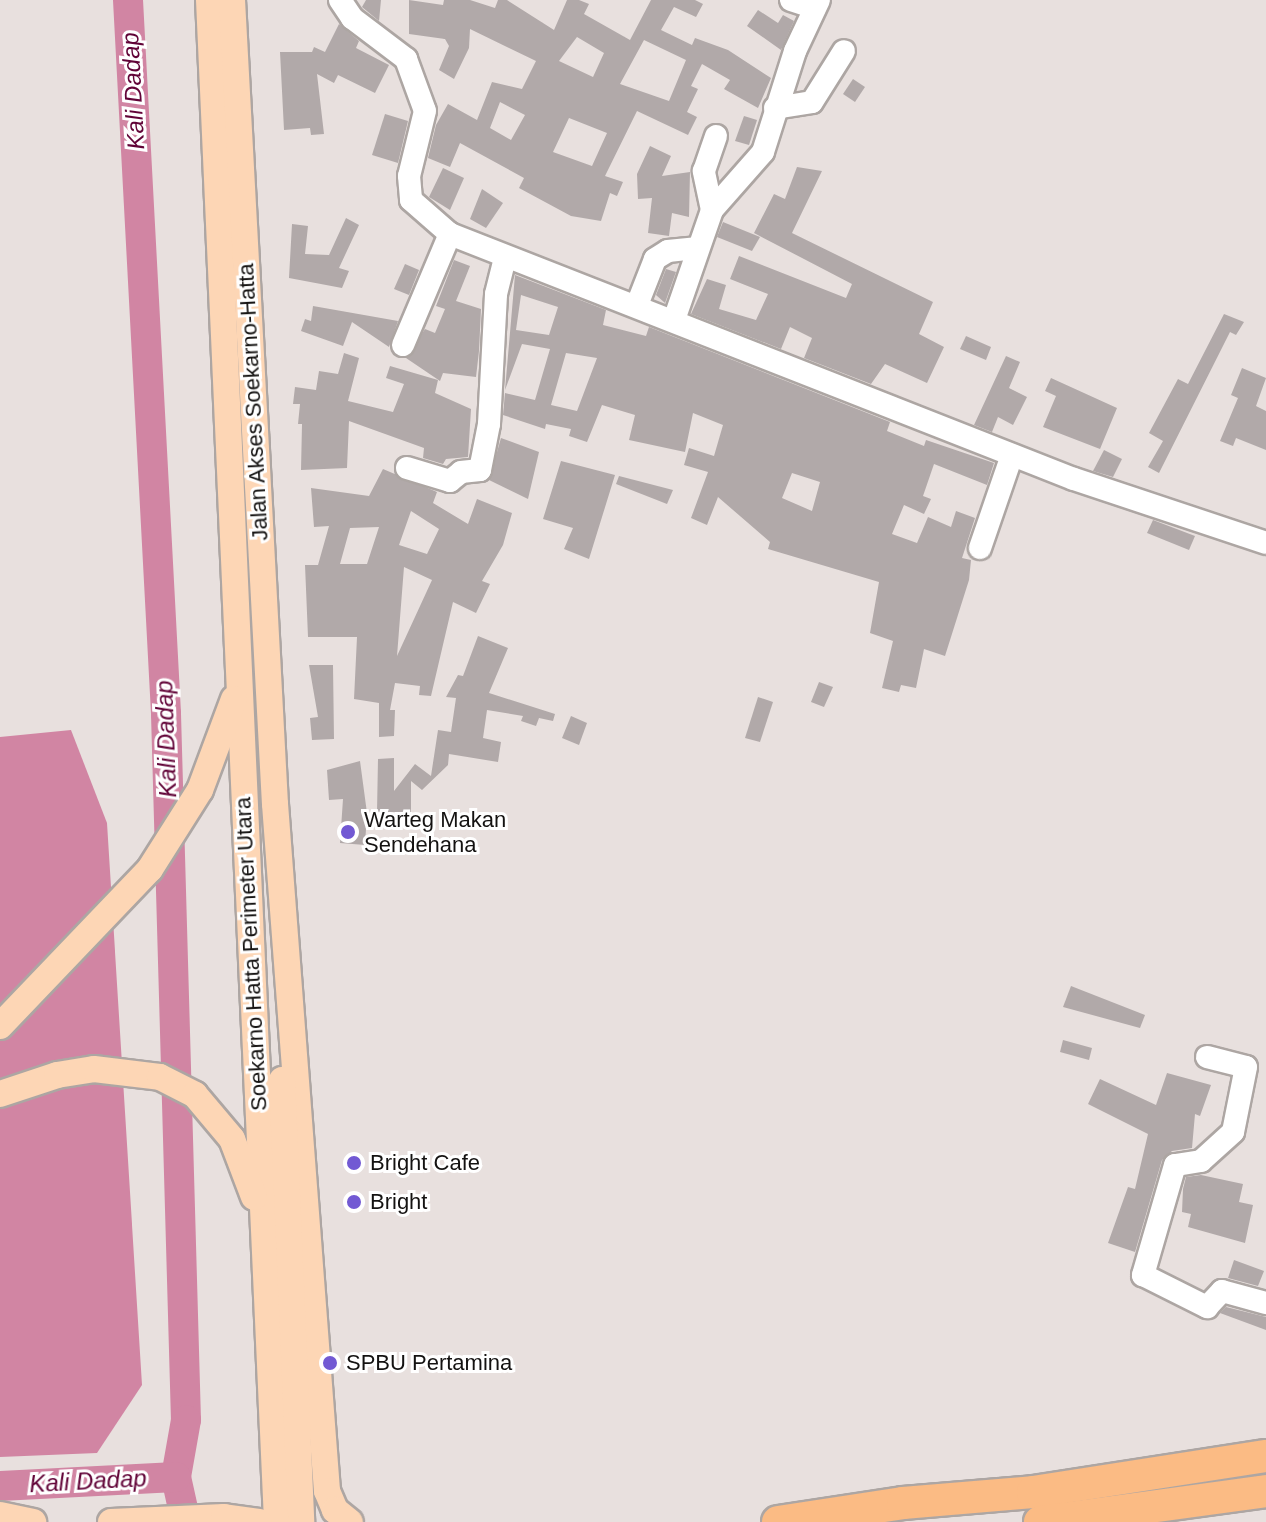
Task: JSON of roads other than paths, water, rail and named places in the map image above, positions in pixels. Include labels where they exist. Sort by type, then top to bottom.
[{"type":"highway","points":[[778,1522],[903,1503],[1033,1492],[1266,1456]]},
{"type":"highway","points":[[1040,1522],[1266,1491]]},
{"type":"main road","name":"Jalan Akses Soekarno-Hatta","points":[[209,0],[238,688]]},
{"type":"main road","name":"Jalan Akses Soekarno-Hatta","points":[[232,0],[275,804]]},
{"type":"main road","points":[[0,1026],[150,869],[200,790],[238,688]]},
{"type":"main road","name":"Soekarno Hatta Perimeter Utara","points":[[238,688],[274,1219]]},
{"type":"main road","points":[[275,804],[277,1522]]},
{"type":"main road","points":[[275,804],[327,1491],[335,1510],[350,1522]]},
{"type":"main road","points":[[0,1094],[57,1075],[94,1069],[160,1077],[195,1095],[232,1139],[274,1219],[301,1522]]},
{"type":"main road","points":[[0,1515],[33,1522]]},
{"type":"main road","points":[[111,1522],[224,1517],[259,1522]]},
{"type":"street","points":[[340,0],[352,18],[406,59],[425,111],[409,176],[411,200],[417,211],[450,234],[1012,455],[1266,543]]},
{"type":"street","points":[[674,320],[696,248],[712,210],[763,152],[775,108],[817,4],[791,0]]},
{"type":"street","points":[[775,108],[812,102],[844,51]]},
{"type":"street","points":[[712,210],[704,171],[716,136]]},
{"type":"street","points":[[403,345],[450,234]]},
{"type":"street","points":[[637,305],[655,259],[668,251],[696,248]]},
{"type":"street","points":[[407,468],[450,481],[461,472],[480,470],[489,424],[496,294],[505,258]]},
{"type":"street","points":[[980,548],[1012,455]]},
{"type":"street","points":[[1207,1057],[1246,1067],[1233,1132],[1201,1161],[1175,1165],[1143,1275],[1207,1307],[1222,1291],[1266,1303]]},
{"type":"waterway","name":"Kali Dadap","points":[[128,0],[166,714],[186,1420],[176,1477],[186,1522]]},
{"type":"waterway","name":"Kali Dadap","points":[[0,1486],[176,1477]]},
{"type":"place","name":"Warteg Makan Sendehana","points":[[348,832]]},
{"type":"place","name":"Bright Cafe","points":[[354,1163]]},
{"type":"place","name":"Bright","points":[[354,1202]]},
{"type":"place","name":"SPBU Pertamina","points":[[330,1363]]}]
